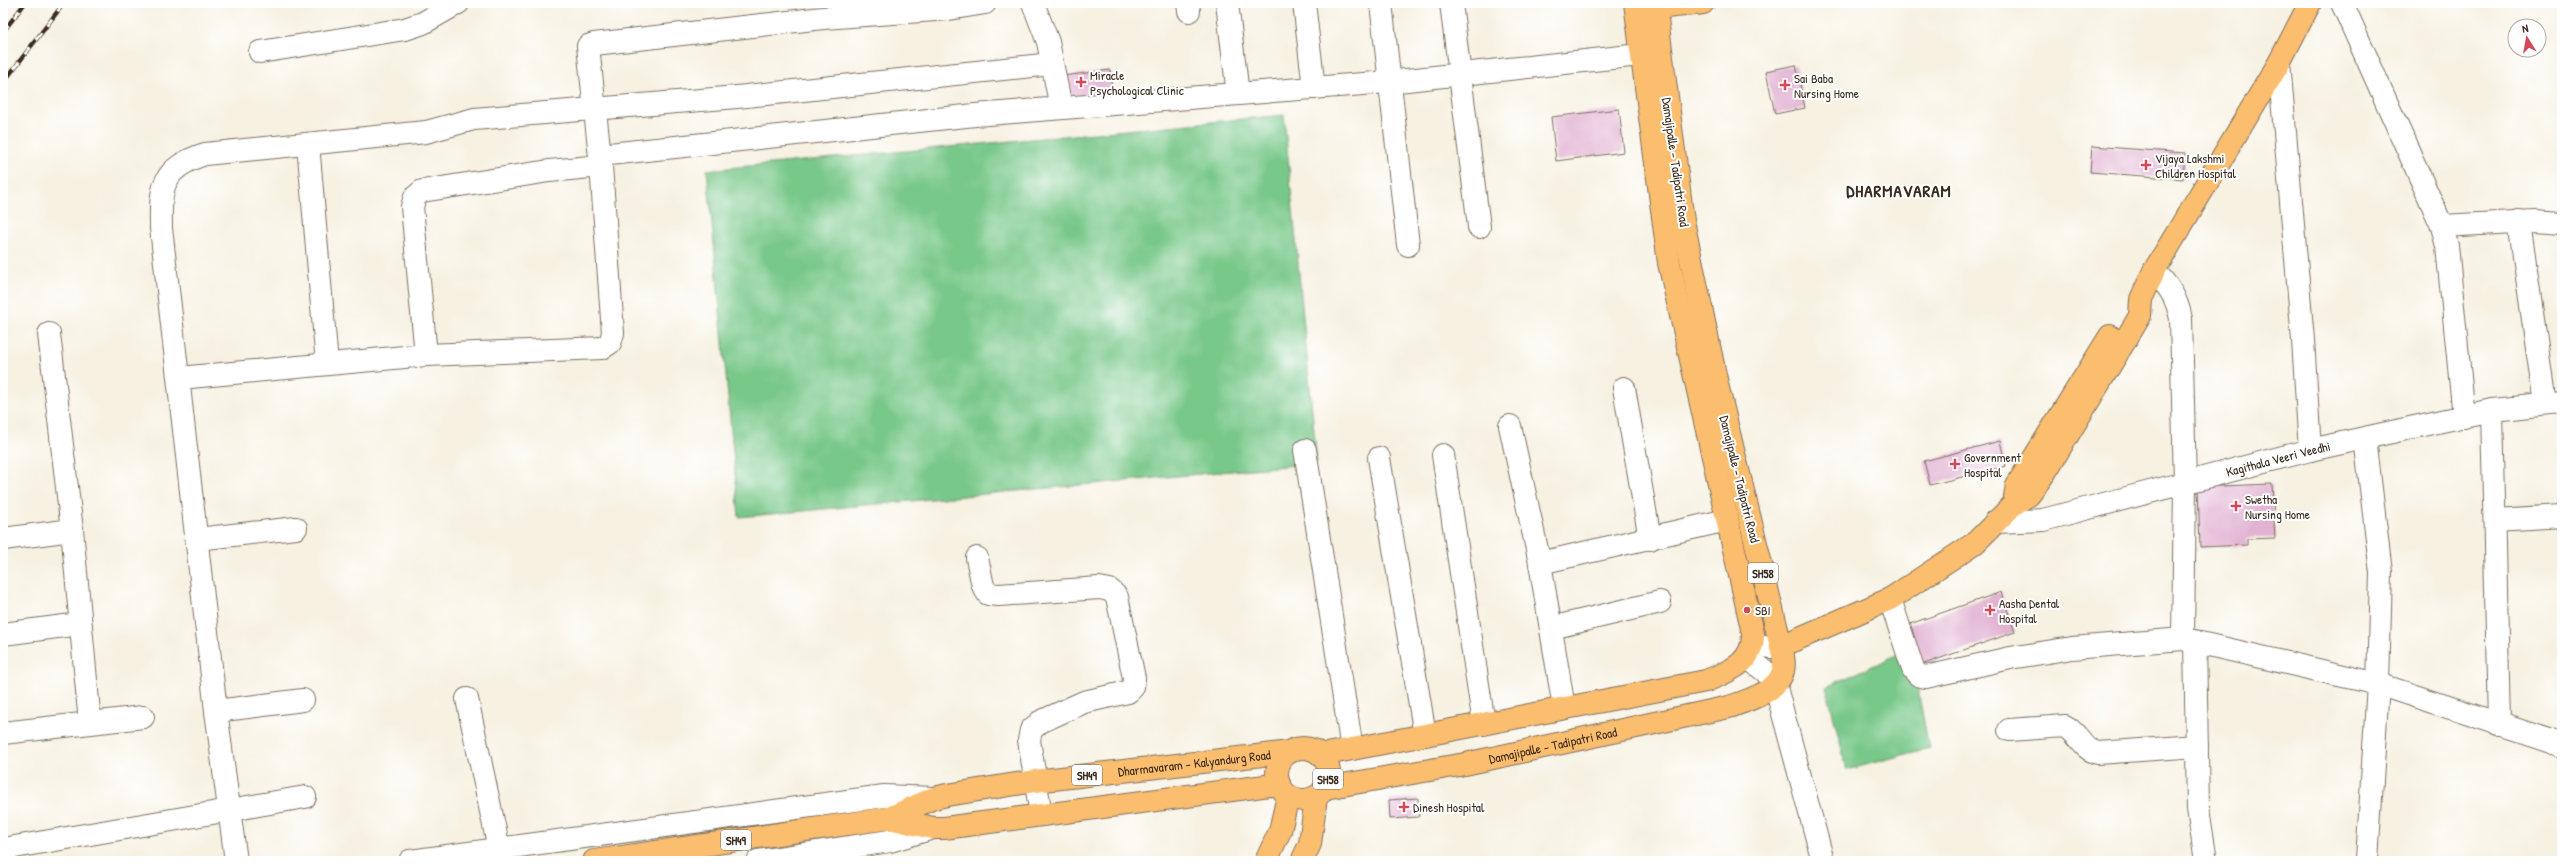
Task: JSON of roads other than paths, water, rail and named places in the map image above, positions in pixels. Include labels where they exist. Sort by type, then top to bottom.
[{"type":"main road","name":"Damajipalle - Tadipatri Road","points":[[1635,3],[1640,55],[1669,263],[1727,520],[1751,651]]},
{"type":"main road","points":[[1655,6],[1703,3]]},
{"type":"main road","points":[[1781,646],[1890,599],[1975,543],[2014,504],[2017,486],[2125,312],[2141,299],[2154,271],[2279,64],[2310,3]]},
{"type":"main road","name":"Damajipalle - Tadipatri Road","points":[[1284,790],[1302,800],[1321,793],[1625,731],[1729,707],[1748,700],[1775,684],[1783,672],[1781,646],[1720,397],[1683,221],[1655,6]]},
{"type":"main road","name":"SH58","points":[[1290,752],[1306,749],[1321,755],[1706,681],[1733,670],[1751,651]]},
{"type":"main road","points":[[1266,861],[1280,832],[1284,790],[1277,777],[1280,762],[1290,752]]},
{"type":"main road","name":"Dharmavaram - Kalyandurg Road","points":[[594,861],[883,818],[934,798],[1035,781],[1290,752]]},
{"type":"main road","name":"SH58","points":[[1302,861],[1310,844],[1321,793],[1328,781],[1328,768],[1321,755]]},
{"type":"main road","name":"Dharmavaram - Kalyandurg Road","points":[[883,818],[933,828],[1041,815],[1284,790]]},
{"type":"street","points":[[260,52],[405,29],[423,23],[458,3]]},
{"type":"street","points":[[179,378],[426,355],[602,348],[610,342],[614,333],[600,161],[587,52],[588,46],[594,44],[823,18],[949,9],[985,3]]},
{"type":"street","points":[[1033,3],[1046,34],[1062,108]]},
{"type":"street","points":[[1227,3],[1238,94]]},
{"type":"street","points":[[1304,3],[1314,88]]},
{"type":"street","points":[[1381,3],[1388,82],[1408,245]]},
{"type":"street","points":[[1451,3],[1479,227]]},
{"type":"street","points":[[2342,3],[2442,226],[2447,246],[2464,416]]},
{"type":"street","points":[[426,355],[412,207],[415,197],[422,191],[549,171],[600,161],[975,115],[1388,82],[1640,55]]},
{"type":"street","points":[[236,861],[216,711],[161,221],[164,187],[172,170],[185,160],[205,154],[426,132],[474,119],[594,110],[1052,64]]},
{"type":"street","points":[[2279,64],[2303,340],[2310,450]]},
{"type":"street","points":[[308,144],[327,364]]},
{"type":"street","points":[[2442,226],[2519,221],[2562,223]]},
{"type":"street","points":[[2519,221],[2553,404]]},
{"type":"street","points":[[2154,271],[2171,288],[2178,302],[2181,319],[2189,640],[2197,746],[2199,822],[2206,861]]},
{"type":"street","points":[[49,334],[72,530],[90,723]]},
{"type":"street","points":[[1624,388],[1650,539]]},
{"type":"street","name":"Kagithala Veeri Veedhi","points":[[1995,522],[2044,520],[2310,450],[2492,410],[2553,404]]},
{"type":"street","points":[[2492,410],[2496,520],[2499,725]]},
{"type":"street","points":[[1510,426],[1540,563],[1564,708]]},
{"type":"street","points":[[2365,438],[2380,573],[2378,684],[2367,861]]},
{"type":"street","points":[[1305,450],[1352,749]]},
{"type":"street","points":[[1444,455],[1484,724]]},
{"type":"street","points":[[1379,458],[1425,735]]},
{"type":"street","points":[[2496,520],[2562,516]]},
{"type":"street","points":[[1540,563],[1650,539],[1727,520]]},
{"type":"street","points":[[197,539],[296,528]]},
{"type":"street","points":[[3,539],[72,530]]},
{"type":"street","points":[[977,558],[983,586],[988,594],[999,595],[1098,588],[1110,590],[1117,597],[1134,678],[1133,687],[1128,692],[1084,702],[1040,722],[1031,730],[1028,740],[1041,815]]},
{"type":"street","points":[[1890,599],[1913,669],[1918,675],[1926,677],[2010,658],[2072,648],[2189,640],[2378,684],[2551,741],[2562,747]]},
{"type":"street","points":[[1551,628],[1660,602]]},
{"type":"street","points":[[3,634],[80,624]]},
{"type":"street","points":[[1781,646],[1764,646],[1751,651],[1775,684],[1823,861]]},
{"type":"street","points":[[467,699],[499,849]]},
{"type":"street","points":[[216,711],[303,700]]},
{"type":"street","points":[[3,733],[143,717]]},
{"type":"street","points":[[2009,730],[2065,726],[2072,729],[2090,751],[2098,753],[2197,746]]},
{"type":"street","points":[[410,861],[884,796],[934,798]]},
{"type":"street","points":[[3,849],[305,797]]},
{"type":"street","points":[[772,860],[890,841],[933,828]]},
{"type":"railway","points":[[3,32],[25,3]]},
{"type":"railway","points":[[3,83],[64,3]]},
{"type":"place","name":"Miracle Psychological Clinic","points":[[1081,82]]},
{"type":"place","name":"Sai Baba Nursing Home","points":[[1785,85]]},
{"type":"place","name":"Vijaya Lakshmi Children Hospital","points":[[2146,165]]},
{"type":"place","name":"Government Hospital","points":[[1955,464]]},
{"type":"place","name":"Swetha Nursing Home","points":[[2236,506]]},
{"type":"place","name":"SBI","points":[[1747,610]]},
{"type":"place","name":"Aasha Dental Hospital","points":[[1990,610]]},
{"type":"place","name":"Dinesh Hospital","points":[[1404,807]]},
{"type":"district","name":"DHARMAVARAM","points":[[1899,190]]}]
